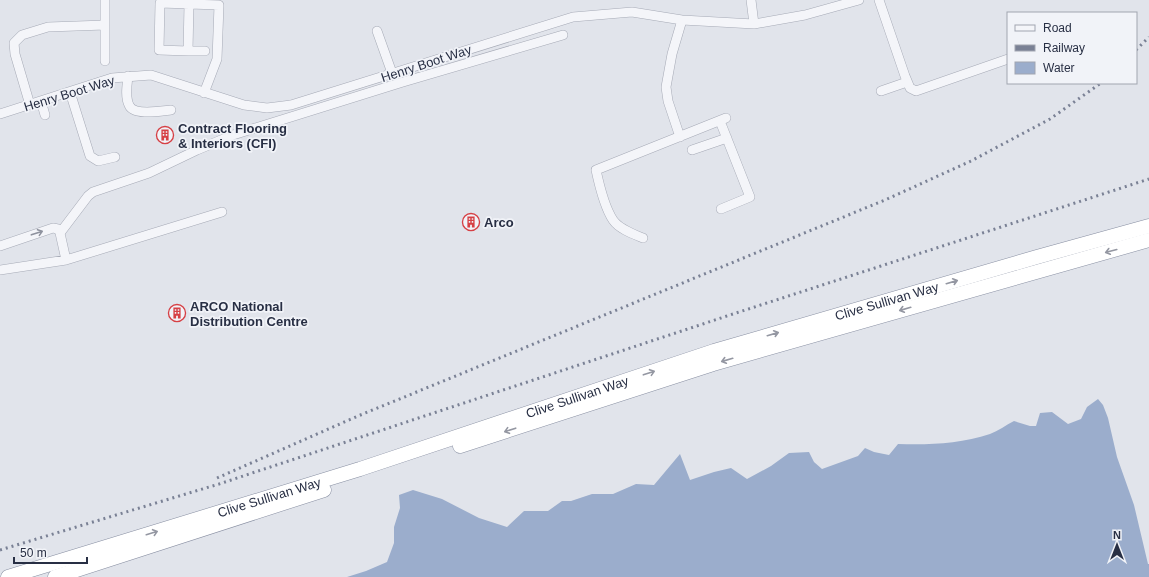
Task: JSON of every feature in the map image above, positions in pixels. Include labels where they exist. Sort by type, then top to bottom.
[{"type":"highway","name":"Clive Sullivan Way","points":[[8,577],[360,469],[714,351],[1149,226]]},
{"type":"highway","name":"Clive Sullivan Way","points":[[55,577],[713,364],[1149,240]]},
{"type":"street","points":[[105,0],[105,61]]},
{"type":"street","points":[[751,0],[754,24]]},
{"type":"street","name":"Henry Boot Way","points":[[0,114],[112,78],[151,75],[244,106],[267,108],[291,105],[573,17],[632,12],[682,20],[754,24],[805,15],[859,0]]},
{"type":"street","points":[[878,0],[889,27],[907,82],[910,88],[916,91],[1007,59]]},
{"type":"street","points":[[204,92],[217,59],[219,5],[160,3],[159,50],[205,51]]},
{"type":"street","points":[[188,51],[189,4]]},
{"type":"street","points":[[680,137],[668,101],[666,87],[672,54],[682,20]]},
{"type":"street","points":[[30,104],[15,54],[14,43],[22,35],[48,27],[105,25]]},
{"type":"street","points":[[377,32],[392,73]]},
{"type":"street","points":[[60,233],[88,196],[93,192],[149,173],[197,150],[234,135],[563,35]]},
{"type":"street","points":[[482,45],[486,58]]},
{"type":"street","points":[[128,76],[127,98],[131,109],[144,112],[171,110]]},
{"type":"street","points":[[881,91],[907,82]]},
{"type":"street","points":[[350,87],[354,98]]},
{"type":"street","points":[[70,92],[90,156],[98,161],[115,157]]},
{"type":"street","points":[[41,101],[45,115]]},
{"type":"street","points":[[642,238],[620,226],[613,220],[600,189],[596,170],[723,120],[727,138],[750,197],[721,209]]},
{"type":"street","points":[[692,150],[727,138]]},
{"type":"street","points":[[0,270],[66,260],[222,212]]},
{"type":"street","points":[[0,246],[53,228],[58,229],[66,260]]},
{"type":"water","points":[[1098,399],[1103,405],[1108,418],[1117,457],[1134,505],[1149,564],[1149,577],[347,577],[387,562],[394,543],[394,527],[400,508],[399,495],[413,490],[442,499],[479,518],[507,527],[524,511],[548,511],[562,501],[571,501],[592,494],[613,494],[636,484],[654,485],[680,454],[690,480],[731,468],[747,479],[771,466],[789,453],[809,452],[814,462],[822,469],[858,456],[865,448],[874,452],[889,455],[898,444],[932,444],[967,440],[990,434],[1014,421],[1030,426],[1036,426],[1040,413],[1052,412],[1068,424],[1081,419],[1087,407]]},
{"type":"railway","points":[[1137,49],[1149,37]]},
{"type":"railway","points":[[217,478],[358,416],[885,200],[971,161],[1050,119],[1100,84]]},
{"type":"railway","points":[[0,550],[219,484],[733,314],[1149,179]]},
{"type":"place","name":"Contract Flooring & Interiors (CFI)","points":[[165,135]]},
{"type":"place","name":"Arco","points":[[471,222]]},
{"type":"place","name":"ARCO National Distribution Centre","points":[[177,313]]}]
